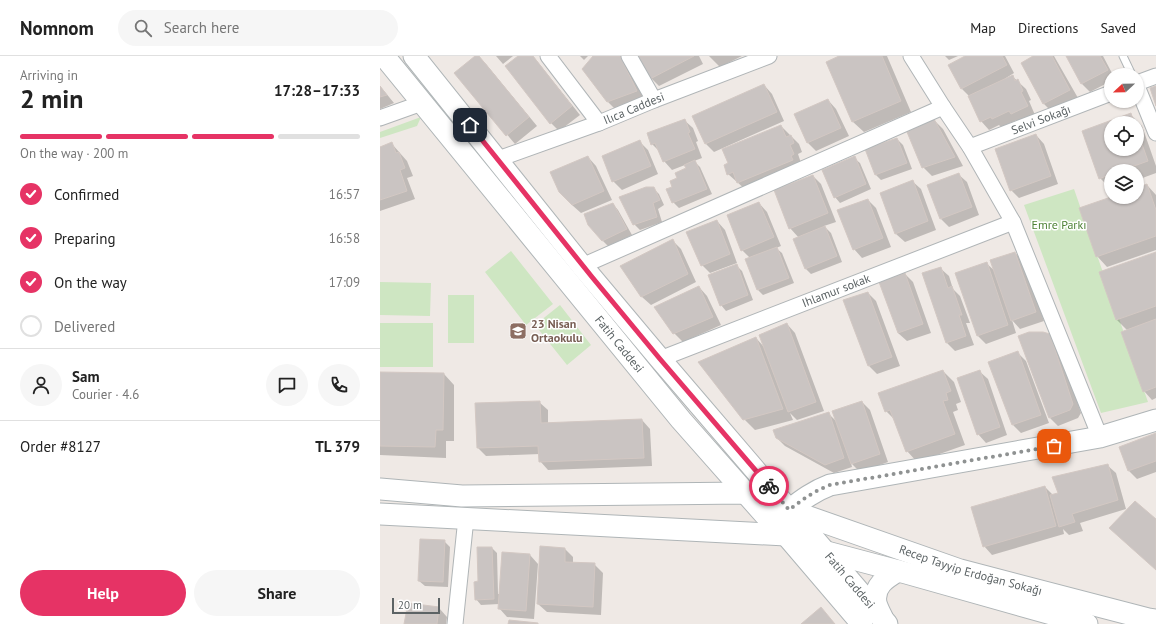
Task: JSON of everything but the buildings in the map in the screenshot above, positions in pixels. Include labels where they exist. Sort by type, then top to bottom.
[{"type":"main road","name":"Fatih Caddesi","points":[[384,56],[680,420],[786,535],[862,624]]},
{"type":"main road","name":"Fatih Caddesi","points":[[414,56],[498,159],[582,266],[885,622]]},
{"type":"main road","points":[[789,510],[806,497],[830,485],[1100,437],[1156,420]]},
{"type":"main road","points":[[380,489],[462,496],[746,493]]},
{"type":"main road","name":"Recep Tayyip Erdoğan Sokağı","points":[[746,493],[789,510],[960,570],[1156,620]]},
{"type":"main road","points":[[380,514],[786,535]]},
{"type":"main road","name":"Recep Tayyip Erdoğan Sokağı","points":[[786,535],[825,552],[1087,624]]},
{"type":"main road","points":[[885,622],[876,602],[877,592],[881,582],[898,571]]},
{"type":"street","points":[[548,56],[599,123]]},
{"type":"street","points":[[629,56],[654,100]]},
{"type":"street","name":"Ilıca Caddesi","points":[[498,159],[599,123],[654,100],[769,56]]},
{"type":"street","points":[[911,56],[970,147],[1013,222],[1100,437]]},
{"type":"street","points":[[1144,80],[1156,76]]},
{"type":"street","name":"Selvi Sokağı","points":[[970,147],[1104,96]]},
{"type":"street","points":[[380,118],[422,103]]},
{"type":"street","points":[[1144,103],[1156,133]]},
{"type":"street","points":[[582,266],[943,107]]},
{"type":"street","name":"Ihlamur sokak","points":[[660,359],[1013,222]]},
{"type":"street","points":[[456,624],[466,518]]},
{"type":"lane","points":[[1123,56],[1129,68]]},
{"type":"green space","points":[[421,117],[417,126],[380,138],[380,132]]},
{"type":"green space","name":"Emre Parkı","points":[[1074,189],[1148,402],[1101,413],[1024,205]]},
{"type":"green space","points":[[511,251],[553,304],[526,325],[485,272]]},
{"type":"green space","points":[[380,282],[431,283],[430,316],[380,315]]},
{"type":"green space","points":[[448,295],[474,295],[474,343],[448,343]]},
{"type":"green space","points":[[560,305],[591,345],[567,365],[535,325]]},
{"type":"green space","points":[[380,323],[433,323],[433,367],[380,367]]},
{"type":"way so far","points":[[769,486],[789,510],[806,497],[830,485],[1054,446]]},
{"type":"place","name":"23 Nisan Ortaokulu","points":[[518,331]]},
{"type":"route","points":[[470,125],[592,277],[769,486]]}]
